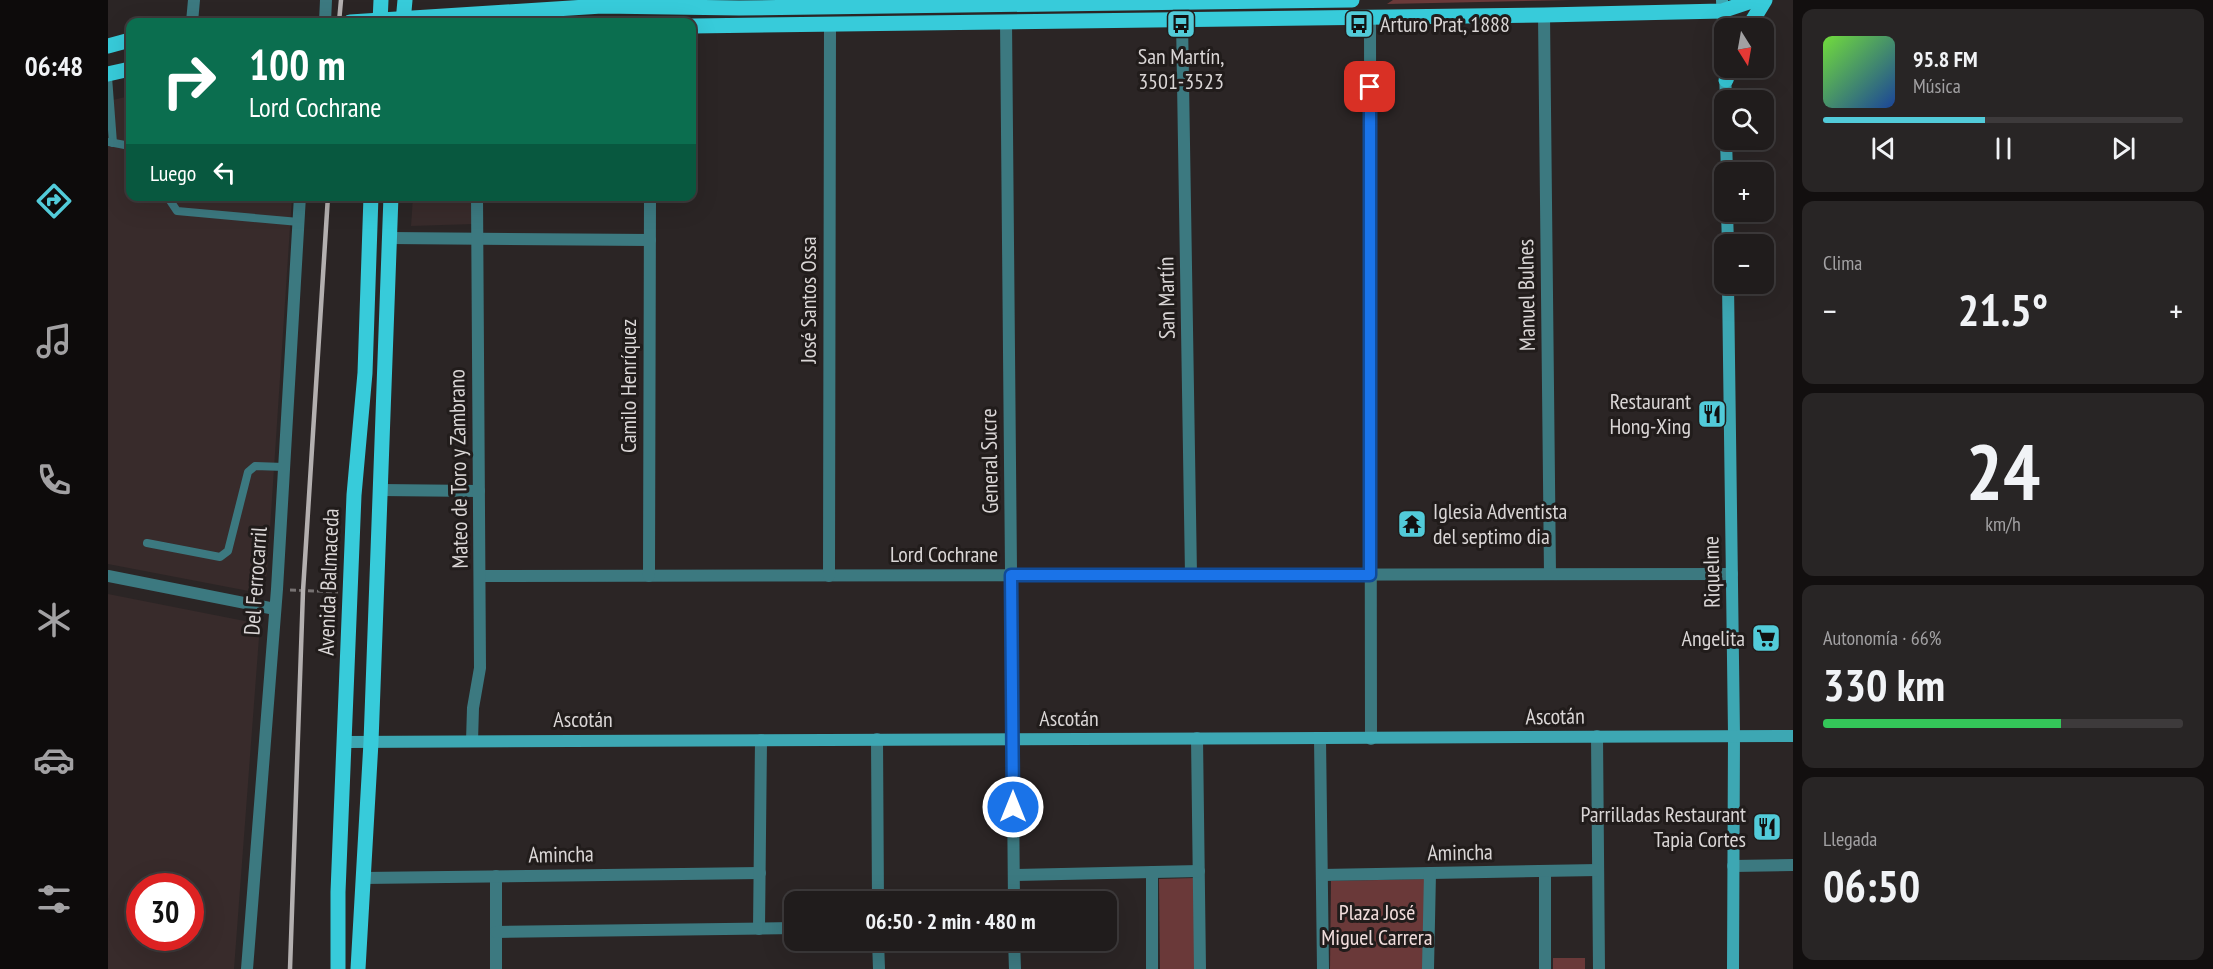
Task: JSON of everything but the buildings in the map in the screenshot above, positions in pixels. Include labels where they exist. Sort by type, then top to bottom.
[{"type":"main road","points":[[380,18],[381,0]]},
{"type":"main road","points":[[403,18],[405,0]]},
{"type":"main road","points":[[426,18],[602,3],[1352,0]]},
{"type":"main road","points":[[696,26],[1544,15],[1722,5],[1755,0]]},
{"type":"main road","points":[[1754,18],[1765,0]]},
{"type":"main road","points":[[108,46],[126,41]]},
{"type":"main road","points":[[108,75],[126,70]]},
{"type":"main road","name":"Avenida Balmaceda","points":[[338,969],[338,892],[355,466],[366,363],[371,201]]},
{"type":"main road","points":[[358,969],[371,742],[391,201]]},
{"type":"street","points":[[192,18],[194,0]]},
{"type":"street","points":[[325,18],[326,0]]},
{"type":"street","name":"Manuel Bulnes","points":[[1544,15],[1550,574]]},
{"type":"street","points":[[1370,17],[1371,740]]},
{"type":"street","name":"San Martín","points":[[1182,20],[1191,575]]},
{"type":"street","name":"General Sucre","points":[[1006,21],[1014,891]]},
{"type":"street","name":"José Santos Ossa","points":[[829,576],[830,24]]},
{"type":"street","name":"Del Ferrocarril","points":[[247,969],[275,609],[300,201]]},
{"type":"street","name":"Mateo de Toro y Zambrano","points":[[472,741],[472,708],[480,668],[477,201]]},
{"type":"street","name":"Camilo Henríquez","points":[[649,576],[650,201]]},
{"type":"street","points":[[389,238],[650,240]]},
{"type":"street","name":"Riquelme","points":[[1728,294],[1734,734],[1733,969]]},
{"type":"street","points":[[380,490],[479,491]]},
{"type":"street","name":"Lord Cochrane","points":[[480,576],[1732,574]]},
{"type":"street","points":[[108,576],[275,609]]},
{"type":"street","name":"Ascotán","points":[[345,742],[1197,738],[1371,740],[1734,734],[1793,736]]},
{"type":"street","points":[[1596,736],[1599,969]]},
{"type":"street","points":[[1197,738],[1200,969]]},
{"type":"street","points":[[1320,738],[1323,969]]},
{"type":"street","points":[[877,739],[878,891]]},
{"type":"street","points":[[759,929],[761,740]]},
{"type":"street","points":[[1733,866],[1793,865]]},
{"type":"street","name":"Amincha","points":[[1322,875],[1598,870]]},
{"type":"street","points":[[1014,875],[1199,871]]},
{"type":"street","points":[[1545,871],[1545,969]]},
{"type":"street","points":[[1152,872],[1152,969]]},
{"type":"street","name":"Amincha","points":[[363,878],[760,873]]},
{"type":"street","points":[[1428,969],[1430,873]]},
{"type":"street","points":[[496,876],[496,969]]},
{"type":"street","points":[[496,932],[784,928]]},
{"type":"street","points":[[879,951],[879,969]]},
{"type":"street","points":[[1014,951],[1015,969]]},
{"type":"lane","points":[[108,75],[110,142],[126,145]]},
{"type":"lane","points":[[170,201],[177,211],[298,222]]},
{"type":"lane","points":[[147,543],[220,557],[228,551],[248,472],[255,466],[284,467]]},
{"type":"path","points":[[276,590],[350,592]]},
{"type":"shaded area","points":[[126,97],[126,201],[292,201],[267,574],[264,584],[254,592],[108,564],[108,101]]},
{"type":"shaded area","points":[[413,201],[473,201],[474,224],[411,226]]},
{"type":"shaded area","points":[[108,594],[260,624],[234,969],[108,969]]},
{"type":"green space","points":[[1393,0],[1571,0],[1387,4]]},
{"type":"green space","points":[[1194,878],[1194,969],[1160,969],[1159,879]]},
{"type":"green space","name":"Plaza José Miguel Carrera","points":[[1426,879],[1423,969],[1330,969],[1331,881]]},
{"type":"green space","points":[[1553,958],[1585,958],[1585,969],[1553,969]]},
{"type":"railway","points":[[339,18],[341,0]]},
{"type":"railway","points":[[290,969],[303,591],[328,201]]},
{"type":"place","name":"San Martín, 3501-3523","points":[[1181,24]]},
{"type":"place","name":"Arturo Prat, 1888","points":[[1359,24]]},
{"type":"place","name":"Restaurant Hong-Xing","points":[[1712,414]]},
{"type":"place","name":"Iglesia Adventista del septimo dia","points":[[1412,524]]},
{"type":"place","name":"Angelita","points":[[1766,638]]},
{"type":"place","name":"Parrilladas Restaurant Tapia Cortes","points":[[1767,827]]},
{"type":"route","points":[[1013,807],[1011,575],[1370,575],[1370,87]]}]
